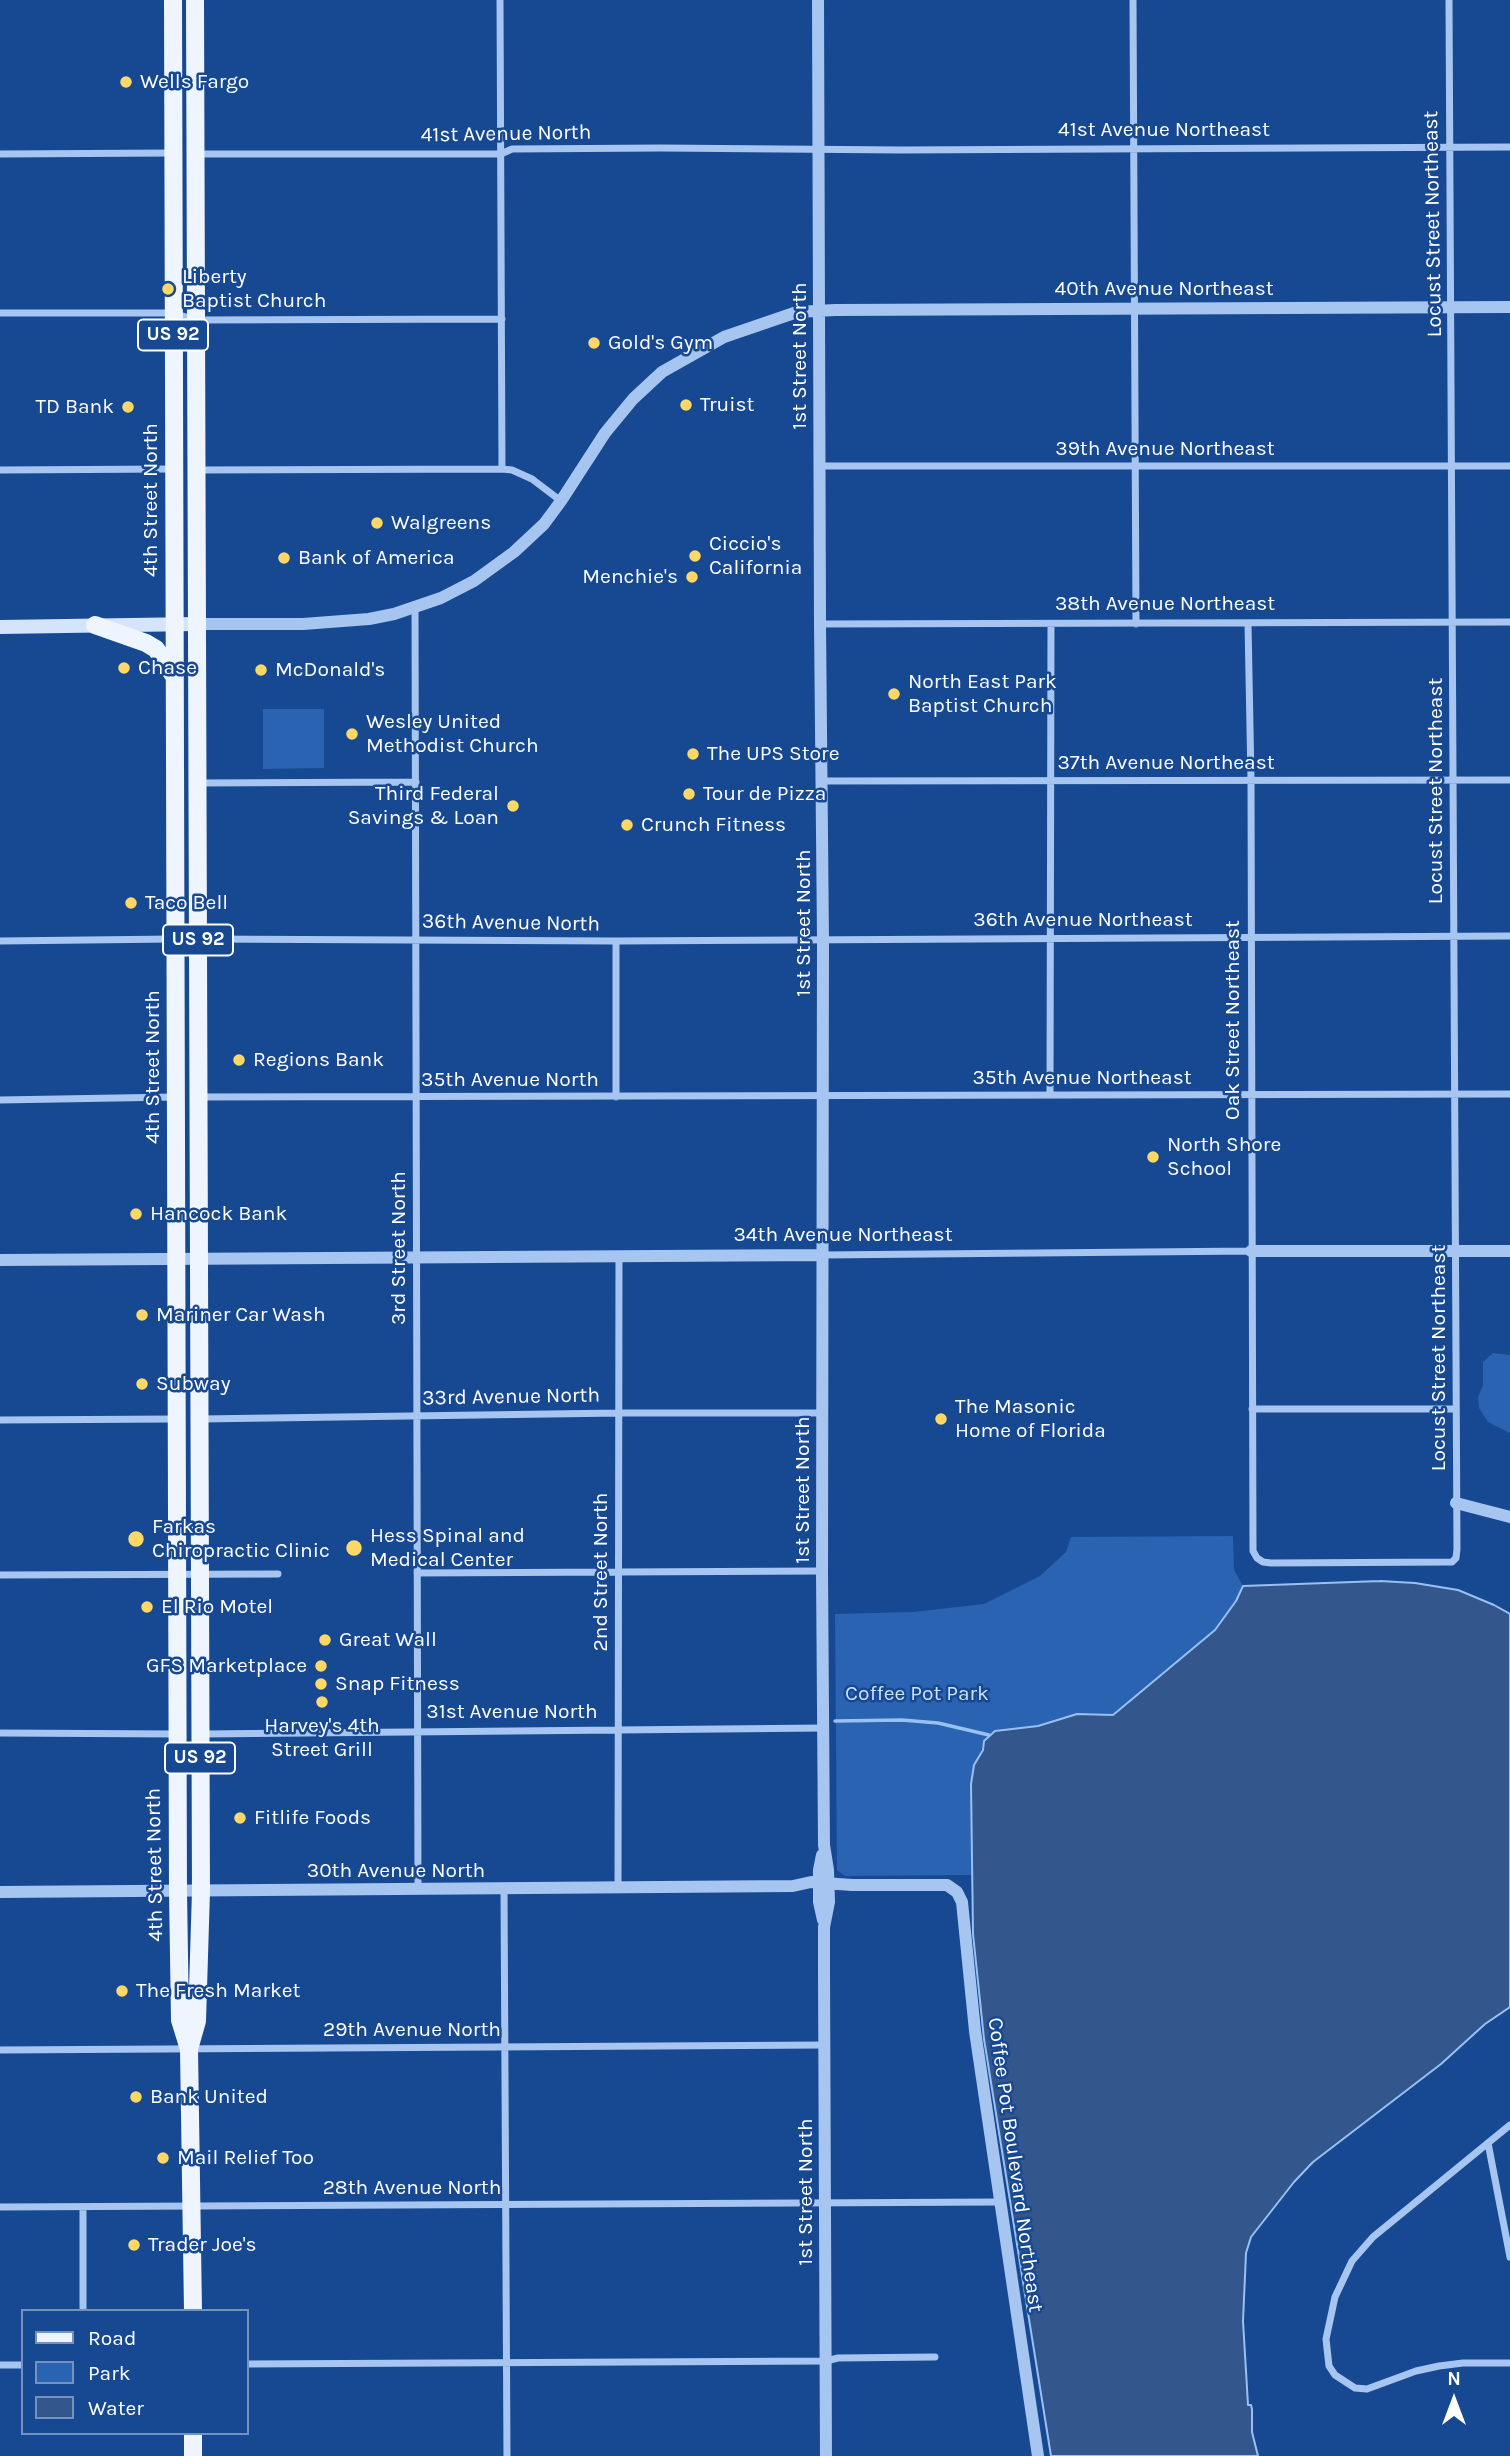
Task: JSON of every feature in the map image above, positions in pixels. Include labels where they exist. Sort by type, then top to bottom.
[{"type":"main road","name":"4th Street North","points":[[173,0],[178,1891],[180,2020],[189,2049]]},
{"type":"main road","points":[[183,0],[184,46],[195,59]]},
{"type":"main road","name":"4th Street North","points":[[193,2309],[189,2049],[197,2021],[201,1891],[195,0]]},
{"type":"main road","points":[[173,80],[184,99],[185,143],[195,154]]},
{"type":"main road","points":[[173,153],[184,168],[185,207],[196,227]]},
{"type":"main road","points":[[173,383],[185,408],[187,460],[196,470]]},
{"type":"main road","points":[[0,627],[196,624]]},
{"type":"main road","points":[[95,625],[156,649],[174,677]]},
{"type":"main road","points":[[174,783],[183,786],[187,792],[188,865],[193,873],[198,875]]},
{"type":"main road","points":[[175,939],[184,949],[186,966],[188,1086],[198,1097]]},
{"type":"main road","points":[[176,1419],[184,1422],[187,1428],[188,1477],[200,1494]]},
{"type":"main road","points":[[177,1653],[188,1667],[188,1722],[199,1734]]},
{"type":"main road","points":[[193,2435],[193,2456]]},
{"type":"street","points":[[500,0],[502,469]]},
{"type":"street","name":"1st Street North","points":[[818,0],[823,781],[822,1570],[827,2456]]},
{"type":"street","points":[[1133,0],[1136,624]]},
{"type":"street","name":"Locust Street Northeast","points":[[1434,1564],[1452,1562],[1456,1558],[1454,622],[1449,0]]},
{"type":"street","name":"41st Avenue Northeast","points":[[818,148],[901,150],[1510,147]]},
{"type":"street","name":"41st Avenue North","points":[[195,154],[501,154],[512,149],[818,148]]},
{"type":"street","points":[[0,154],[173,153]]},
{"type":"street","name":"40th Avenue Northeast","points":[[819,310],[1510,307]]},
{"type":"street","points":[[196,624],[349,621],[394,614],[440,598],[492,570],[530,538],[561,501],[605,433],[632,399],[662,372],[724,337],[775,318],[819,310]]},
{"type":"street","points":[[0,313],[173,313],[196,320],[502,319]]},
{"type":"street","name":"39th Avenue Northeast","points":[[819,466],[1510,466]]},
{"type":"street","points":[[0,470],[173,469]]},
{"type":"street","points":[[196,470],[502,469],[512,470],[532,479],[561,501]]},
{"type":"street","name":"3rd Street North","points":[[415,607],[418,1890]]},
{"type":"street","name":"38th Avenue Northeast","points":[[820,624],[1510,622]]},
{"type":"street","name":"Oak Street Northeast","points":[[1248,623],[1251,780],[1252,1542],[1257,1558],[1263,1562],[1434,1564]]},
{"type":"street","points":[[1050,1094],[1051,624]]},
{"type":"street","name":"37th Avenue Northeast","points":[[823,781],[1510,780]]},
{"type":"street","points":[[198,783],[416,782]]},
{"type":"street","name":"36th Avenue Northeast","points":[[823,939],[1510,936]]},
{"type":"street","points":[[0,941],[175,939]]},
{"type":"street","name":"36th Avenue North","points":[[198,939],[616,942],[823,939]]},
{"type":"street","points":[[616,942],[616,1097]]},
{"type":"street","name":"35th Avenue Northeast","points":[[822,1095],[953,1097],[1050,1094],[1510,1094]]},
{"type":"street","name":"35th Avenue North","points":[[198,1097],[822,1095]]},
{"type":"street","points":[[0,1100],[176,1097]]},
{"type":"street","name":"34th Avenue Northeast","points":[[0,1260],[1510,1251]]},
{"type":"street","name":"2nd Street North","points":[[618,1888],[620,1256]]},
{"type":"street","points":[[1252,1409],[1456,1409]]},
{"type":"street","name":"33rd Avenue North","points":[[200,1419],[822,1413]]},
{"type":"street","points":[[0,1420],[176,1419]]},
{"type":"street","points":[[1456,1503],[1510,1517]]},
{"type":"street","points":[[417,1573],[822,1570]]},
{"type":"street","points":[[0,1575],[278,1574]]},
{"type":"street","name":"31st Avenue North","points":[[199,1734],[824,1728]]},
{"type":"street","points":[[0,1733],[177,1734]]},
{"type":"street","name":"Coffee Pot Boulevard Northeast","points":[[824,1886],[837,1891],[852,1885],[947,1885],[957,1892],[962,1902],[975,2031],[1038,2456]]},
{"type":"street","name":"30th Avenue North","points":[[0,1892],[824,1886]]},
{"type":"street","points":[[504,1889],[507,2456]]},
{"type":"street","name":"29th Avenue North","points":[[0,2050],[824,2045]]},
{"type":"street","points":[[1510,2125],[1373,2237],[1352,2261],[1338,2288],[1328,2320],[1327,2355],[1329,2366],[1335,2375],[1356,2388],[1367,2389],[1416,2371],[1439,2366],[1510,2363]]},
{"type":"street","points":[[1488,2143],[1510,2258]]},
{"type":"street","name":"28th Avenue North","points":[[0,2207],[999,2202]]},
{"type":"street","points":[[83,2207],[83,2309]]},
{"type":"street","points":[[248,2364],[826,2361],[835,2358],[935,2357]]},
{"type":"street","points":[[0,2365],[21,2365]]},
{"type":"green space","points":[[263,709],[324,709],[324,768],[263,769]]},
{"type":"green space","points":[[1493,1353],[1510,1355],[1510,1433],[1488,1422],[1479,1408],[1483,1362]]},
{"type":"green space","name":"Coffee Pot Park","points":[[1233,1536],[1234,1570],[1243,1586],[1236,1601],[1215,1630],[1112,1715],[1076,1714],[1038,1726],[995,1731],[984,1741],[971,1784],[973,1875],[845,1876],[837,1870],[835,1614],[913,1612],[984,1604],[1040,1576],[1066,1552],[1071,1537]]},
{"type":"water","points":[[1380,1581],[1458,1590],[1510,1614],[1510,2007],[1485,2024],[1441,2064],[1313,2162],[1251,2237],[1246,2253],[1243,2321],[1248,2405],[1251,2405],[1252,2409],[1252,2432],[1258,2456],[1051,2456],[984,2039],[973,1934],[971,1784],[974,1765],[983,1750],[984,1741],[995,1731],[1038,1726],[1077,1714],[1113,1715],[1215,1630],[1236,1601],[1243,1586]]},
{"type":"waterway","points":[[835,1721],[902,1720],[938,1723],[989,1735]]},
{"type":"place","name":"Wells Fargo","points":[[126,82]]},
{"type":"place","name":"Liberty Baptist Church","points":[[168,289]]},
{"type":"place","name":"Gold's Gym","points":[[594,343]]},
{"type":"place","name":"Truist","points":[[686,405]]},
{"type":"place","name":"TD Bank","points":[[128,407]]},
{"type":"place","name":"Walgreens","points":[[377,523]]},
{"type":"place","name":"Ciccio's California","points":[[695,556]]},
{"type":"place","name":"Bank of America","points":[[284,558]]},
{"type":"place","name":"Menchie's","points":[[692,577]]},
{"type":"place","name":"Chase","points":[[124,668]]},
{"type":"place","name":"McDonald's","points":[[261,670]]},
{"type":"place","name":"North East Park Baptist Church","points":[[894,694]]},
{"type":"place","name":"Wesley United Methodist Church","points":[[352,734]]},
{"type":"place","name":"The UPS Store","points":[[693,754]]},
{"type":"place","name":"Tour de Pizza","points":[[689,794]]},
{"type":"place","name":"Third Federal Savings & Loan","points":[[513,806]]},
{"type":"place","name":"Crunch Fitness","points":[[627,825]]},
{"type":"place","name":"Taco Bell","points":[[131,903]]},
{"type":"place","name":"Regions Bank","points":[[239,1060]]},
{"type":"place","name":"North Shore School","points":[[1153,1157]]},
{"type":"place","name":"Hancock Bank","points":[[136,1214]]},
{"type":"place","name":"Mariner Car Wash","points":[[142,1315]]},
{"type":"place","name":"Subway","points":[[142,1384]]},
{"type":"place","name":"The Masonic Home of Florida","points":[[941,1419]]},
{"type":"place","name":"Farkas Chiropractic Clinic","points":[[136,1539]]},
{"type":"place","name":"Hess Spinal and Medical Center","points":[[354,1548]]},
{"type":"place","name":"El Rio Motel","points":[[147,1607]]},
{"type":"place","name":"Great Wall","points":[[325,1640]]},
{"type":"place","name":"GFS Marketplace","points":[[321,1666]]},
{"type":"place","name":"Snap Fitness","points":[[321,1684]]},
{"type":"place","name":"Harvey's 4th Street Grill","points":[[322,1702]]},
{"type":"place","name":"Fitlife Foods","points":[[240,1818]]},
{"type":"place","name":"The Fresh Market","points":[[122,1991]]},
{"type":"place","name":"Bank United","points":[[136,2097]]},
{"type":"place","name":"Mail Relief Too","points":[[163,2158]]},
{"type":"place","name":"Trader Joe's","points":[[134,2245]]}]
